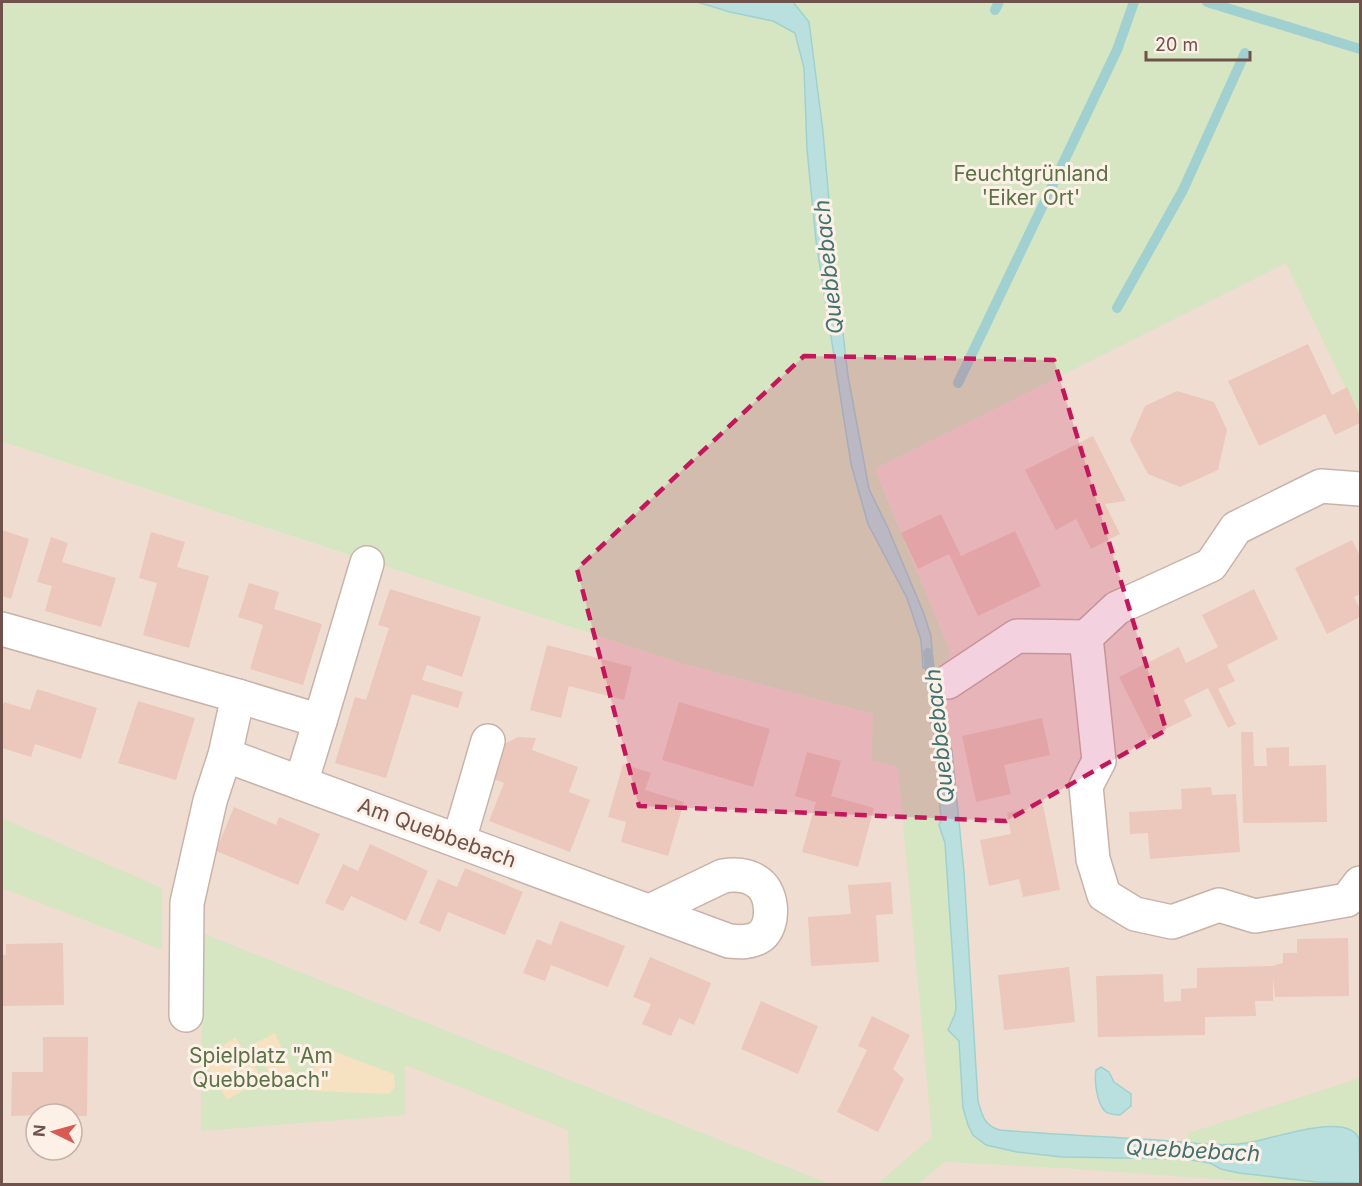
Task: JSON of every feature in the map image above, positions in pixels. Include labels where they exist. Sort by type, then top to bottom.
[{"type":"street","points":[[948,682],[1017,636],[1086,637],[1116,608],[1210,565],[1236,528],[1321,486],[1360,489]]},
{"type":"street","points":[[302,783],[367,563]]},
{"type":"street","points":[[2,629],[320,721]]},
{"type":"street","points":[[1086,637],[1099,761],[1086,786],[1093,859],[1104,895],[1135,914],[1172,922],[1219,905],[1255,916],[1347,900],[1360,883]]},
{"type":"street","points":[[186,1015],[187,903],[210,801],[225,755],[238,696]]},
{"type":"street","points":[[459,840],[488,741]]},
{"type":"street","name":"Am Quebbebach","points":[[225,755],[650,911]]},
{"type":"highlighted area","points":[[804,356],[1054,360],[1166,730],[1006,821],[639,806],[577,569]]},
{"type":"shaded area","points":[[1360,224],[1360,1184],[2,1184],[2,442],[684,664],[873,714],[950,651],[875,469]]},
{"type":"green space","name":"Feuchtgrünland 'Eiker Ort'","points":[[2,2],[1360,2],[1360,418],[1286,263],[875,469],[950,651],[939,697],[942,712],[929,716],[934,731],[941,820],[939,825],[945,843],[956,1007],[948,1031],[959,1041],[963,1108],[986,1145],[1017,1152],[1062,1157],[1185,1159],[1210,1163],[1221,1169],[1239,1173],[1316,1182],[1360,1184],[1282,1184],[945,1162],[918,1184],[877,1184],[932,1137],[898,767],[872,760],[873,714],[684,664],[2,442]]},
{"type":"green space","points":[[2,818],[162,888],[162,950],[2,888]]},
{"type":"green space","name":"Spielplatz \"Am Quebbebach\"","points":[[200,932],[830,1184],[570,1184],[568,1130],[405,1065],[405,1115],[201,1131]]},
{"type":"green space","points":[[1360,1078],[1360,1147],[1335,1126],[1239,1144],[1188,1143],[1188,1133]]},
{"type":"sand","points":[[275,1033],[296,1081],[277,1091],[255,1043]]},
{"type":"sand","points":[[235,1037],[263,1079],[227,1100],[204,1059]]},
{"type":"sand","points":[[321,1048],[394,1074],[395,1087],[389,1094],[312,1091],[316,1056]]},
{"type":"water","points":[[697,2],[793,2],[809,22],[823,132],[848,376],[869,489],[924,614],[931,636],[933,666],[923,668],[921,640],[907,598],[868,524],[851,464],[816,241],[807,149],[804,68],[795,33],[773,21]]},
{"type":"water","points":[[942,712],[952,751],[964,872],[978,1101],[987,1123],[1000,1130],[1218,1145],[1247,1143],[1308,1129],[1340,1127],[1352,1131],[1359,1139],[1360,1183],[1316,1182],[1239,1173],[1221,1169],[1210,1163],[1185,1159],[1062,1157],[1017,1152],[986,1145],[973,1135],[963,1108],[959,1041],[948,1030],[956,1007],[945,843],[939,825],[941,820],[934,731],[929,716]]},
{"type":"water","points":[[1101,1067],[1109,1072],[1114,1082],[1131,1094],[1131,1106],[1120,1115],[1108,1113],[1100,1104],[1095,1075],[1096,1070]]},
{"type":"building","points":[[1308,344],[1332,395],[1347,387],[1360,416],[1360,423],[1335,435],[1325,414],[1259,446],[1228,381]]},
{"type":"building","points":[[1177,391],[1214,402],[1227,430],[1218,470],[1180,487],[1148,474],[1130,440],[1145,406]]},
{"type":"building","points":[[1093,436],[1126,501],[1105,504],[1120,534],[1091,549],[1076,519],[1056,530],[1025,470]]},
{"type":"building","points":[[941,514],[961,556],[1015,531],[1041,586],[978,616],[949,554],[918,569],[901,533]]},
{"type":"building","points":[[2,530],[29,539],[11,599],[2,596]]},
{"type":"building","points":[[151,532],[185,542],[177,567],[209,576],[189,648],[143,635],[157,583],[139,578]]},
{"type":"building","points":[[51,537],[68,543],[62,562],[116,578],[101,627],[45,611],[52,586],[37,582]]},
{"type":"building","points":[[1352,540],[1360,556],[1360,594],[1354,597],[1360,609],[1360,617],[1327,634],[1295,568]]},
{"type":"building","points":[[249,583],[279,592],[274,609],[322,624],[303,685],[250,669],[263,625],[238,617]]},
{"type":"building","points":[[390,589],[481,617],[462,677],[427,665],[422,680],[463,692],[458,708],[412,694],[386,778],[335,763],[355,697],[366,700],[389,628],[378,625]]},
{"type":"building","points":[[1254,589],[1278,639],[1227,665],[1235,681],[1218,689],[1236,724],[1228,728],[1208,688],[1184,700],[1192,716],[1149,737],[1119,677],[1179,647],[1186,663],[1218,647],[1202,615]]},
{"type":"building","points":[[547,645],[632,667],[624,700],[569,686],[561,718],[530,710]]},
{"type":"building","points":[[37,689],[97,708],[81,759],[35,744],[31,757],[2,748],[4,702],[30,710]]},
{"type":"building","points":[[138,701],[195,718],[176,780],[118,763]]},
{"type":"building","points":[[679,702],[770,729],[753,787],[662,760]]},
{"type":"building","points":[[1042,718],[1050,755],[1004,765],[1011,794],[976,802],[962,736]]},
{"type":"building","points":[[1241,732],[1253,732],[1254,766],[1267,766],[1266,748],[1289,747],[1289,766],[1326,765],[1327,822],[1243,823]]},
{"type":"building","points":[[518,737],[536,738],[532,750],[578,767],[569,792],[590,800],[570,852],[489,821],[504,783],[486,776],[496,748]]},
{"type":"building","points":[[807,752],[841,761],[831,796],[874,808],[858,867],[802,852],[816,802],[795,796]]},
{"type":"building","points":[[623,764],[651,773],[645,790],[684,802],[668,856],[621,842],[626,822],[608,817]]},
{"type":"building","points":[[1211,787],[1212,795],[1236,794],[1240,852],[1150,859],[1148,833],[1130,834],[1129,812],[1182,809],[1181,789]]},
{"type":"building","points":[[1043,805],[1060,890],[1023,897],[1019,879],[989,886],[980,840],[1011,834],[1007,813]]},
{"type":"building","points":[[234,807],[276,825],[279,817],[320,834],[298,885],[216,851]]},
{"type":"building","points":[[370,844],[428,871],[406,921],[351,896],[343,911],[325,903],[343,864],[358,871]]},
{"type":"building","points":[[465,868],[523,892],[505,935],[448,912],[440,932],[419,923],[438,879],[457,887]]},
{"type":"building","points":[[891,882],[893,914],[876,915],[879,962],[811,966],[808,917],[851,914],[848,885]]},
{"type":"building","points":[[560,921],[625,946],[608,987],[551,965],[545,981],[523,973],[537,939],[551,945]]},
{"type":"building","points":[[1348,938],[1349,996],[1275,997],[1273,977],[1273,1001],[1255,1001],[1256,1016],[1205,1017],[1205,1035],[1098,1037],[1096,976],[1163,974],[1164,1002],[1181,1001],[1181,989],[1197,988],[1197,968],[1272,966],[1283,963],[1283,953],[1297,953],[1297,939]]},
{"type":"building","points":[[63,943],[64,1005],[2,1006],[2,955],[6,955],[6,944]]},
{"type":"building","points":[[650,957],[711,983],[694,1025],[679,1018],[671,1036],[642,1024],[651,1004],[633,997]]},
{"type":"building","points":[[1069,967],[1075,1022],[1004,1030],[998,975]]},
{"type":"building","points":[[761,1001],[818,1026],[798,1074],[741,1049]]},
{"type":"building","points":[[872,1016],[910,1035],[893,1069],[904,1079],[878,1132],[837,1112],[867,1050],[858,1046]]},
{"type":"building","points":[[43,1037],[88,1037],[87,1116],[84,1116],[84,1102],[24,1102],[24,1116],[11,1116],[12,1072],[43,1072]]},
{"type":"waterway","points":[[995,10],[999,2]]},
{"type":"waterway","points":[[958,383],[1117,50],[1134,2]]},
{"type":"waterway","points":[[1207,2],[1360,49]]},
{"type":"waterway","points":[[1117,308],[1183,190],[1245,53]]},
{"type":"waterway","name":"Quebbebach","points":[[928,653],[932,689],[941,726]]}]
